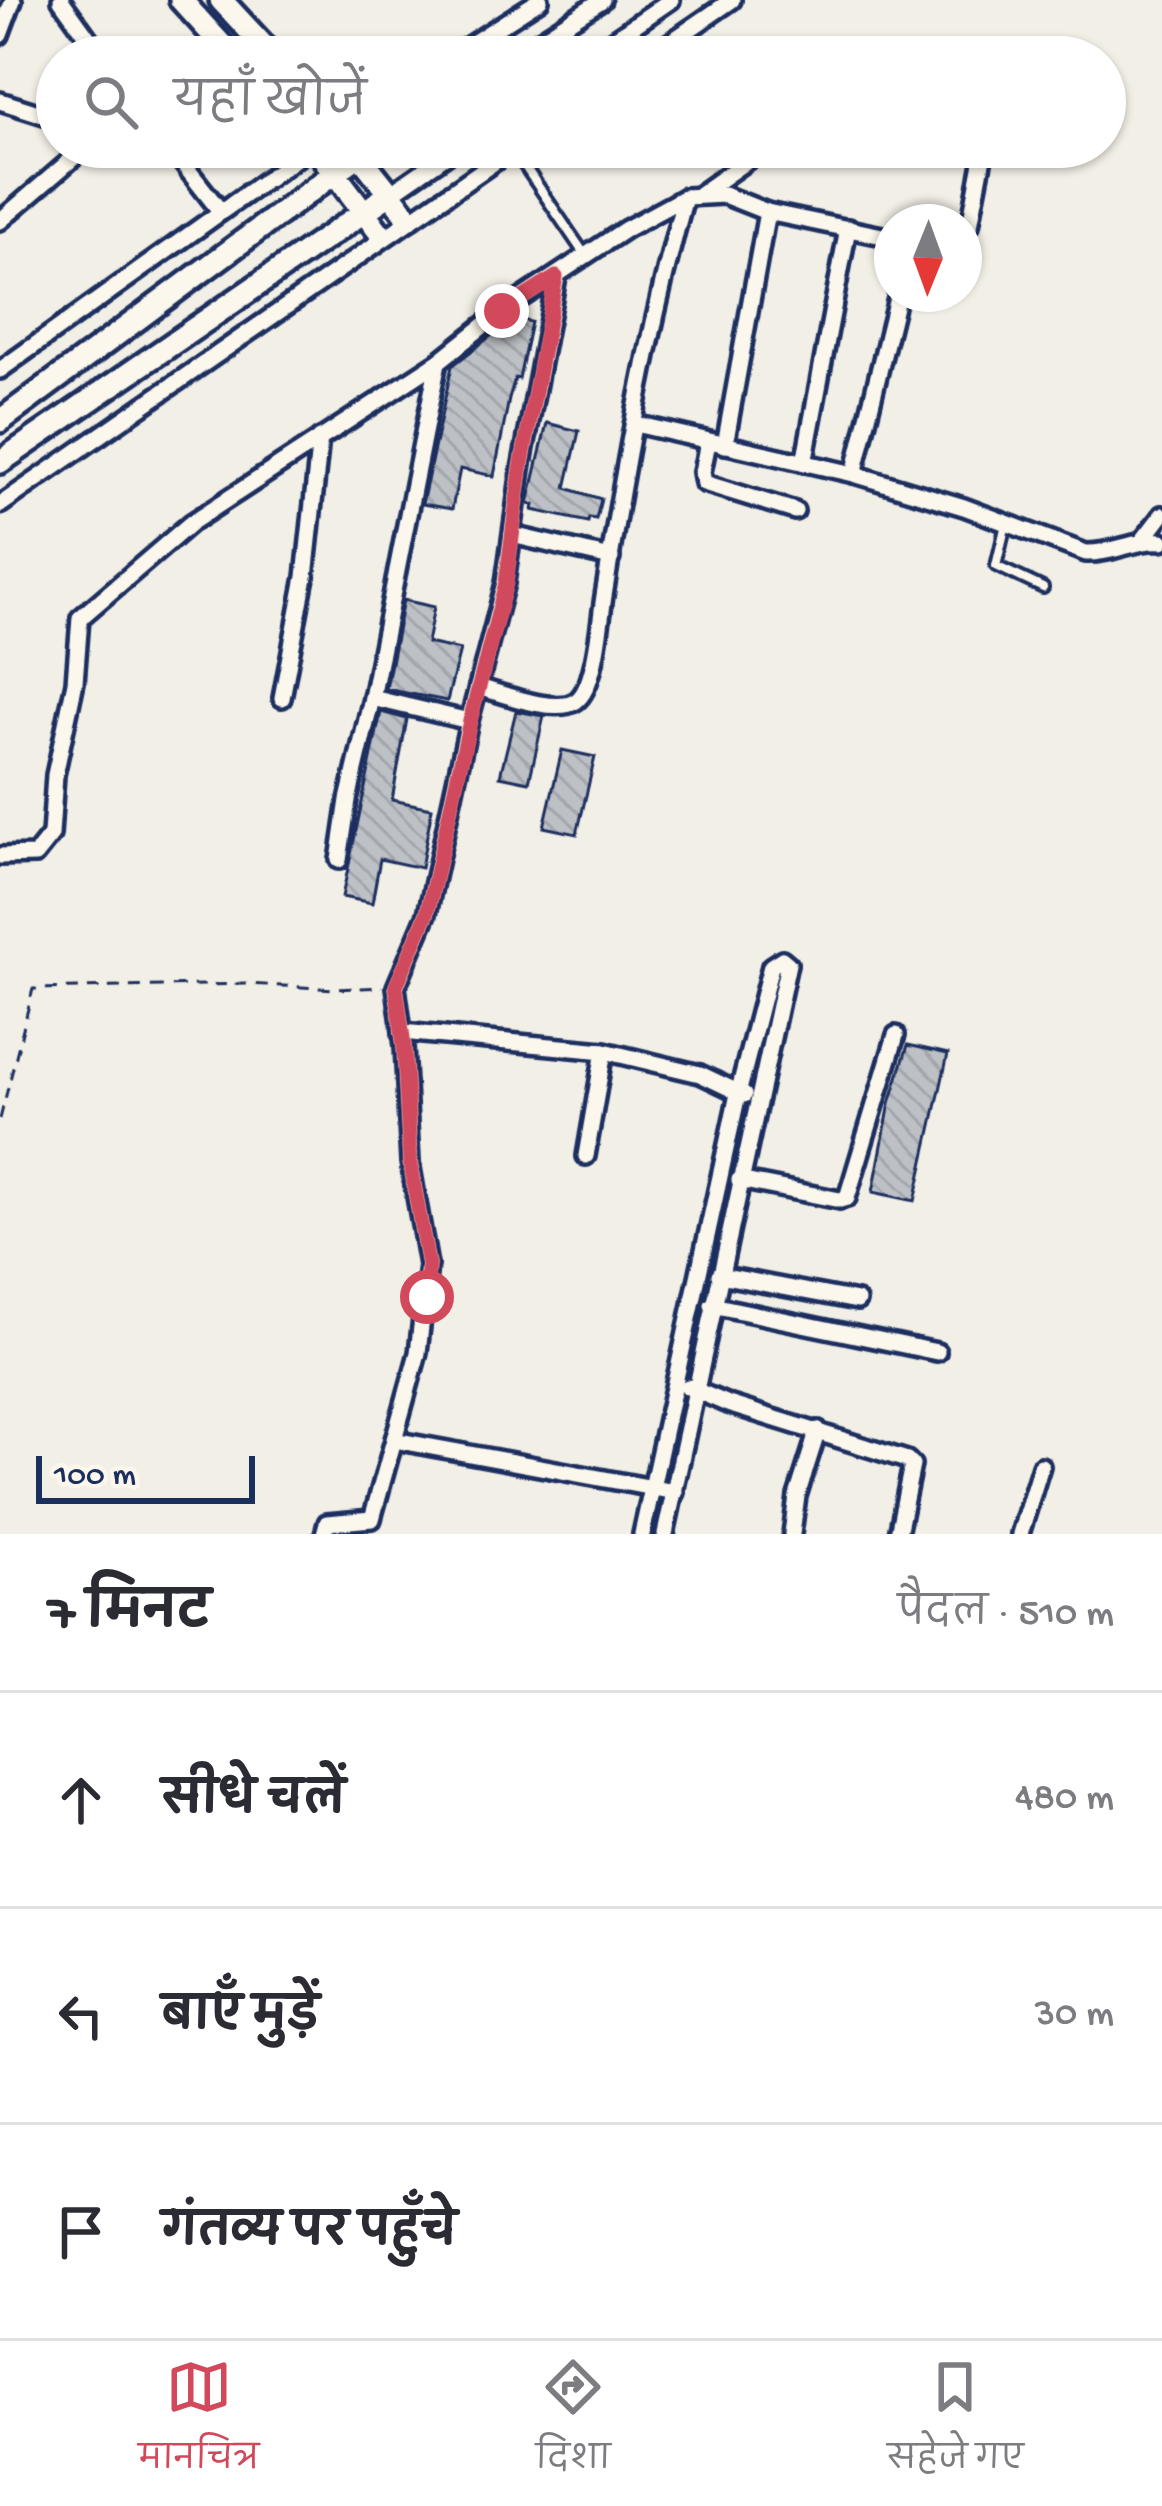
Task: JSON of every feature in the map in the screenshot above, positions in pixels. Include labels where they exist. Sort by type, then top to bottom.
[{"type":"street","points":[[0,35],[13,0]]},
{"type":"street","points":[[61,0],[88,36]]},
{"type":"street","points":[[181,0],[214,36]]},
{"type":"street","points":[[221,0],[254,36]]},
{"type":"street","points":[[484,36],[540,0]]},
{"type":"street","points":[[546,36],[602,0]]},
{"type":"street","points":[[619,36],[671,0]]},
{"type":"street","points":[[680,36],[732,0]]},
{"type":"street","points":[[1,107],[36,114]]},
{"type":"street","points":[[0,221],[62,168]]},
{"type":"street","points":[[186,168],[221,212]]},
{"type":"street","points":[[0,344],[7,365],[284,168]]},
{"type":"street","points":[[332,168],[382,236]]},
{"type":"street","points":[[0,421],[340,168]]},
{"type":"street","points":[[373,168],[409,218]]},
{"type":"street","points":[[0,461],[428,168]]},
{"type":"street","points":[[0,505],[485,168]]},
{"type":"street","points":[[0,856],[35,855],[50,835],[56,775],[75,682],[80,618],[191,523],[438,362],[502,311],[626,229],[692,196],[734,168]]},
{"type":"street","points":[[974,204],[981,168]]},
{"type":"street","points":[[692,196],[724,195],[766,212],[874,234]]},
{"type":"street","points":[[478,687],[556,708],[574,703],[583,694],[598,646],[635,424],[692,196]]},
{"type":"street","points":[[766,212],[717,444],[702,472],[704,483],[795,511]]},
{"type":"street","points":[[803,463],[848,228]]},
{"type":"street","points":[[372,1519],[418,1353],[428,1265],[410,1162],[396,986],[427,914],[506,583],[556,277]]},
{"type":"street","points":[[854,474],[894,312]]},
{"type":"street","points":[[339,860],[438,362]]},
{"type":"street","points":[[635,424],[854,474],[1086,553],[1106,554],[1143,540],[1162,541]]},
{"type":"street","points":[[282,698],[304,577],[320,438]]},
{"type":"street","points":[[1143,540],[1162,515]]},
{"type":"street","points":[[512,535],[611,558]]},
{"type":"street","points":[[372,698],[470,721]]},
{"type":"street","points":[[642,1534],[738,1094],[771,966],[782,959],[788,964],[665,1534]]},
{"type":"street","points":[[402,1032],[604,1051],[700,1074],[738,1094],[757,1098]]},
{"type":"street","points":[[739,1180],[847,1198],[896,1035]]},
{"type":"street","points":[[586,1156],[604,1051]]},
{"type":"street","points":[[719,1275],[856,1301]]},
{"type":"street","points":[[712,1305],[937,1352]]},
{"type":"street","points":[[674,1384],[908,1460],[912,1465],[898,1534]]},
{"type":"street","points":[[792,1534],[797,1496],[818,1430]]},
{"type":"street","points":[[394,1440],[675,1492]]},
{"type":"street","points":[[1020,1534],[1041,1466]]},
{"type":"street","points":[[324,1534],[327,1523],[372,1519]]},
{"type":"street","points":[[372,1519],[385,1534]]},
{"type":"lane","points":[[528,168],[586,256]]},
{"type":"lane","points":[[1006,523],[996,566],[1043,588]]},
{"type":"path","points":[[0,1119],[33,989],[396,986]]},
{"type":"building","points":[[514,318],[531,322],[494,476],[460,469],[452,509],[422,504],[452,366]]},
{"type":"building","points":[[547,423],[579,431],[566,488],[601,499],[596,519],[588,522],[533,510],[534,505],[528,504]]},
{"type":"building","points":[[403,600],[434,607],[427,643],[460,650],[447,701],[386,689]]},
{"type":"building","points":[[516,711],[544,716],[529,782],[500,776]]},
{"type":"building","points":[[381,712],[407,719],[392,800],[432,808],[421,868],[380,859],[372,903],[342,897]]},
{"type":"building","points":[[562,750],[595,757],[577,834],[544,827]]},
{"type":"building","points":[[908,1045],[948,1054],[915,1201],[873,1192],[890,1103]]},
{"type":"route","points":[[427,1297],[428,1265],[410,1162],[396,986],[427,914],[506,583],[556,277],[502,311]]}]
